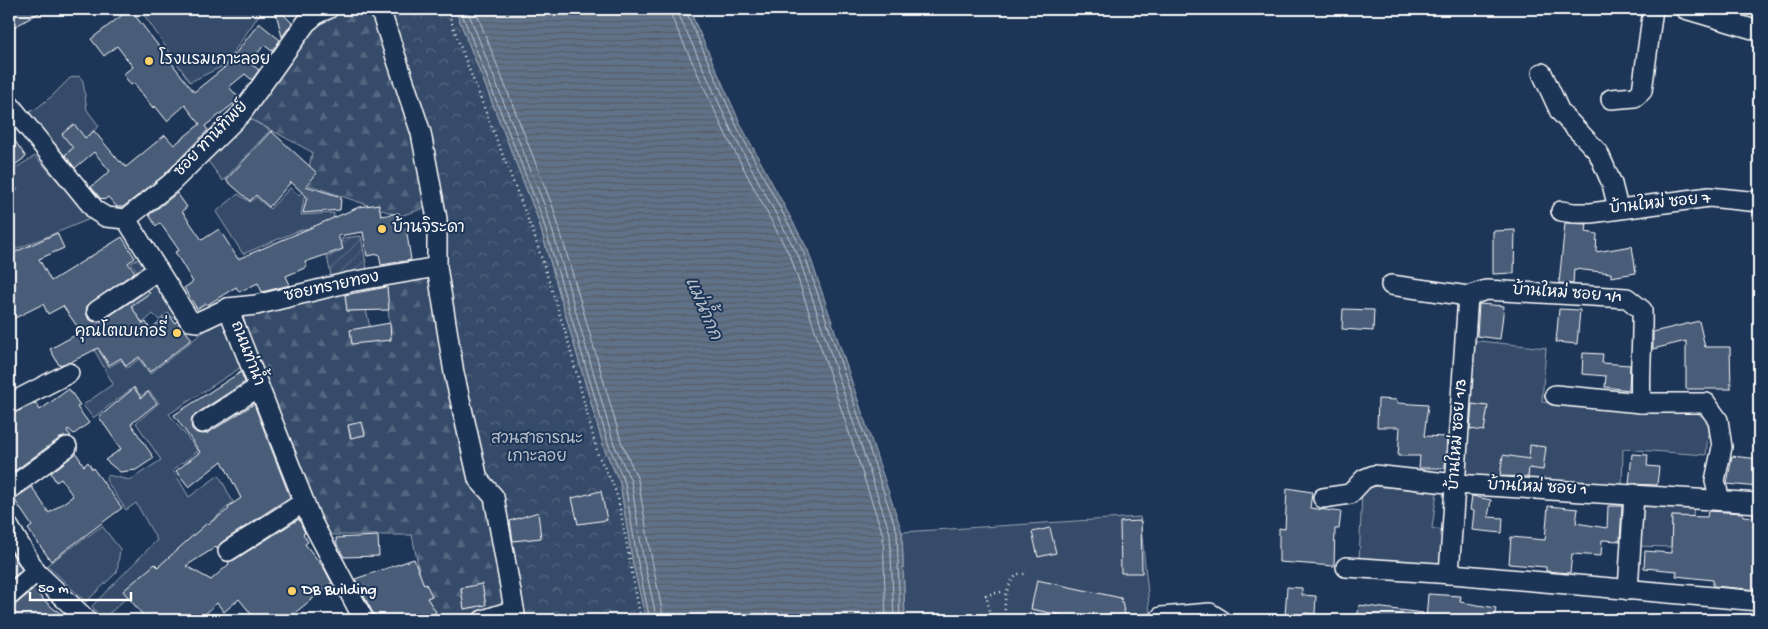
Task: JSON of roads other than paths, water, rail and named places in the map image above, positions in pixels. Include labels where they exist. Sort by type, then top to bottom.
[{"type":"street","name":"ซอย ทานทิพย์","points":[[126,219],[170,184],[240,114],[306,23],[318,13],[328,9]]},
{"type":"street","points":[[380,9],[420,133],[437,220],[437,267],[454,373],[478,479],[494,496],[515,615],[483,620]]},
{"type":"street","points":[[1611,99],[1635,97],[1642,91],[1653,9]]},
{"type":"street","points":[[1685,9],[1759,31]]},
{"type":"street","points":[[1542,74],[1560,112],[1598,152],[1612,184],[1618,208]]},
{"type":"street","points":[[9,104],[96,211],[106,216],[126,219]]},
{"type":"street","name":"บ้านใหม่ ซอย 7","points":[[1561,211],[1591,213],[1709,197],[1759,202]]},
{"type":"street","name":"ถนนท่าน้ำ","points":[[126,219],[190,321],[198,322],[228,308],[312,522],[364,620]]},
{"type":"street","name":"ซอยทรายทอง","points":[[228,308],[256,305],[350,282],[437,267]]},
{"type":"street","points":[[97,311],[158,270]]},
{"type":"street","points":[[1391,285],[1468,296]]},
{"type":"street","name":"บ้านใหม่ ซอย 1/1","points":[[1468,296],[1486,290],[1627,298],[1642,310],[1639,381],[1641,403]]},
{"type":"street","name":"บ้านใหม่ ซอย 1/3","points":[[1449,574],[1468,296]]},
{"type":"street","points":[[9,404],[69,373]]},
{"type":"street","points":[[202,422],[259,388]]},
{"type":"street","points":[[1555,395],[1641,403],[1706,403],[1718,420],[1722,446],[1715,481],[1720,500]]},
{"type":"street","points":[[9,489],[67,448]]},
{"type":"street","name":"บ้านใหม่ ซอย 1","points":[[1323,498],[1350,494],[1364,480],[1374,475],[1456,484],[1759,503]]},
{"type":"street","points":[[1628,590],[1634,494]]},
{"type":"street","points":[[228,551],[304,502]]},
{"type":"street","points":[[9,527],[36,572],[87,620]]},
{"type":"street","points":[[1346,567],[1759,601]]},
{"type":"street","points":[[9,596],[36,572]]},
{"type":"street","points":[[1159,620],[1161,617],[1210,613],[1222,620]]},
{"type":"water","name":"แม่น้ำกก","points":[[455,9],[689,9],[742,127],[808,250],[902,532],[905,618],[907,620],[646,620],[632,559],[620,483],[604,448],[537,216]]},
{"type":"place","name":"โรงแรมเกาะลอย","points":[[149,61]]},
{"type":"place","name":"บ้านจิระดา","points":[[382,229]]},
{"type":"place","name":"คุณโตเบเกอรี่","points":[[177,333]]},
{"type":"place","name":"DB Building","points":[[292,591]]},
{"type":"park label","name":"สวนสาธารณะ เกาะลอย","points":[[537,449]]}]
